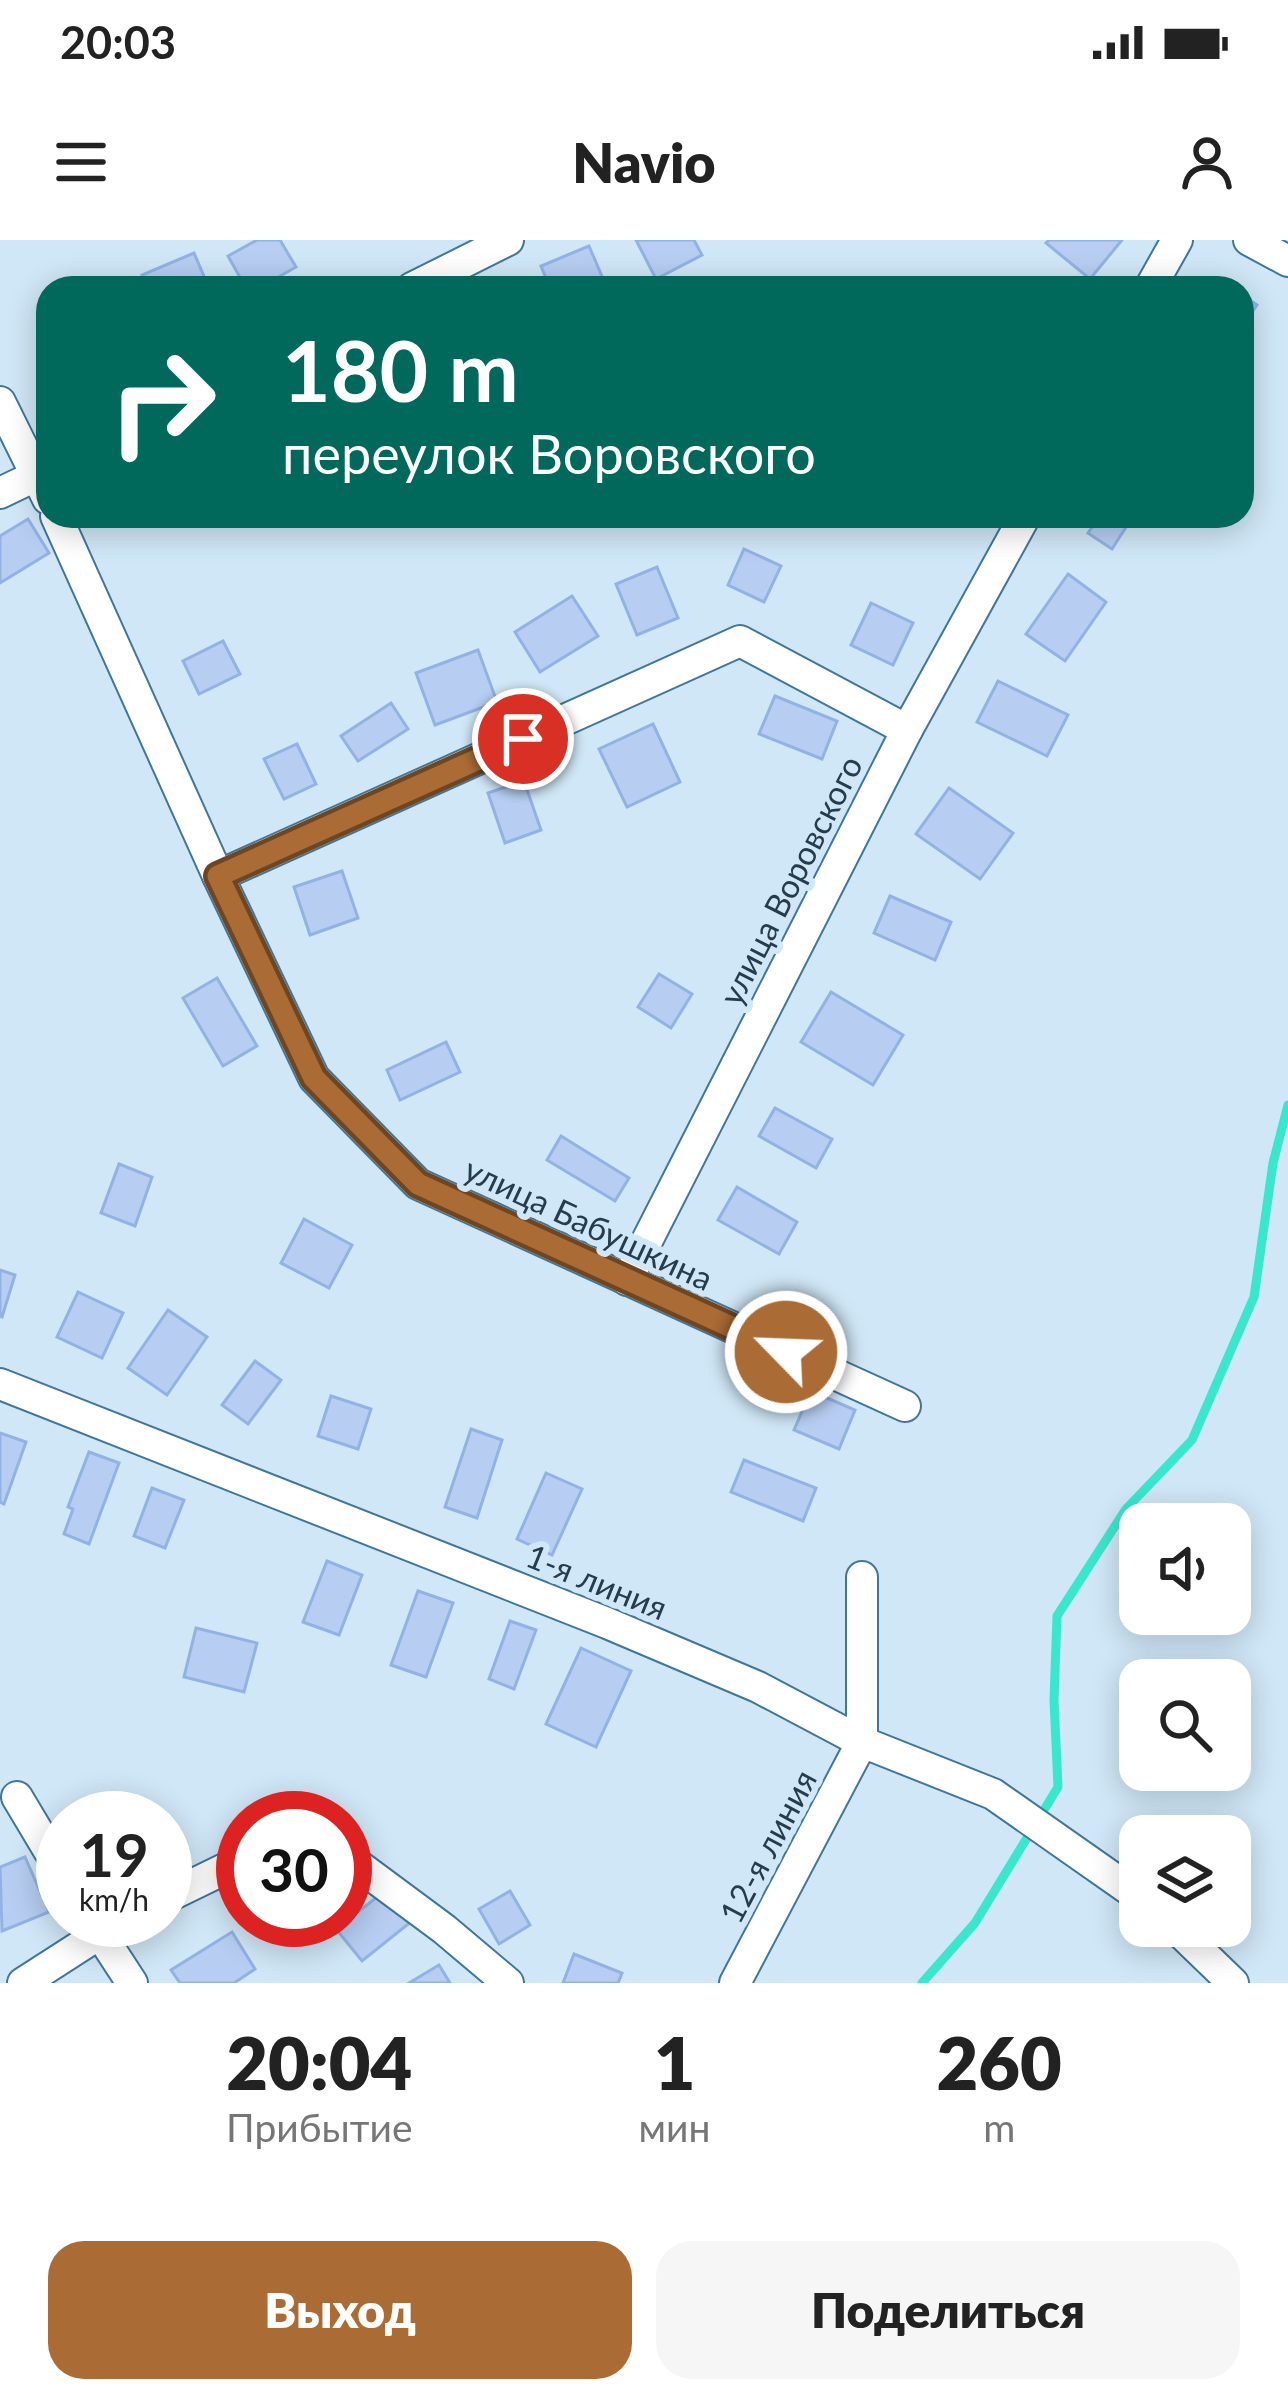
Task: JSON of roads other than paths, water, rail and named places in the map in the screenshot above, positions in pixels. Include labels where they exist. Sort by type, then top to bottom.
[{"type":"street","points":[[436,276],[508,240]]},
{"type":"street","points":[[1157,276],[1177,240]]},
{"type":"street","points":[[1249,240],[1288,261]]},
{"type":"street","points":[[0,401],[36,467]]},
{"type":"street","points":[[0,494],[36,484]]},
{"type":"street","name":"улица Бабушкина","points":[[61,528],[314,1078],[418,1184],[904,1406]]},
{"type":"street","name":"улица Воровского","points":[[627,1280],[907,730],[1018,528]]},
{"type":"street","points":[[218,876],[740,641],[907,730]]},
{"type":"street","name":"1-я линия","points":[[0,1384],[758,1687],[862,1742],[993,1794],[1119,1882]]},
{"type":"street","points":[[862,1577],[862,1742]]},
{"type":"street","name":"12-я линия","points":[[735,1983],[862,1742]]},
{"type":"street","points":[[17,1797],[36,1829]]},
{"type":"street","points":[[372,1874],[508,1983]]},
{"type":"street","points":[[23,1983],[72,1947]]},
{"type":"street","points":[[115,1947],[131,1983]]},
{"type":"street","points":[[1196,1947],[1233,1983]]},
{"type":"waterway","points":[[922,1983],[975,1923],[1058,1787],[1057,1616],[1126,1509],[1192,1440],[1254,1297],[1273,1163],[1288,1105]]}]
